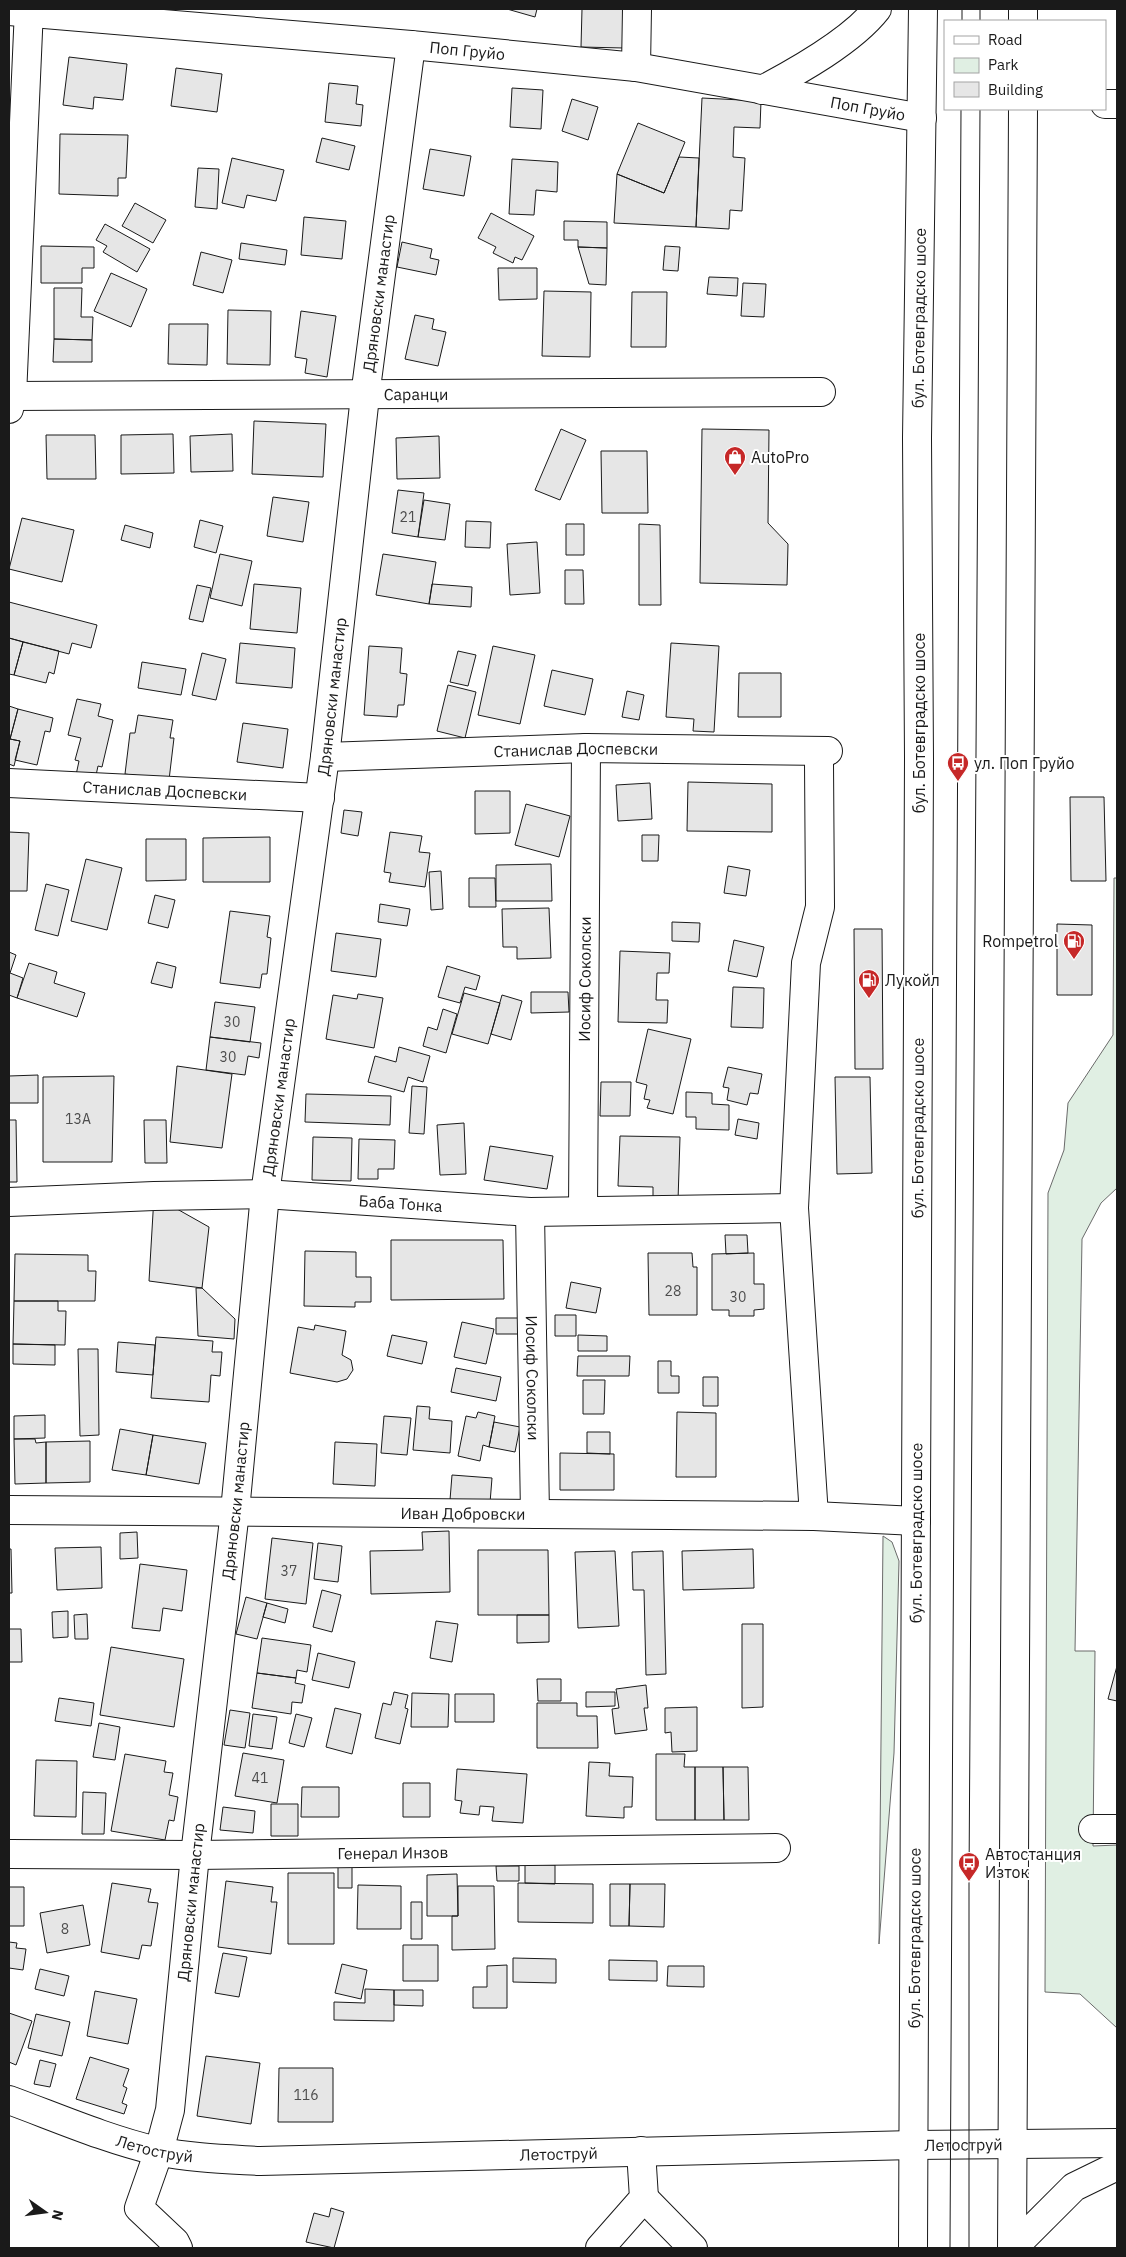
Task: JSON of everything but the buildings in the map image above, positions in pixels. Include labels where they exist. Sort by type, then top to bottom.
[{"type":"street","points":[[636,67],[637,9]]},
{"type":"street","points":[[762,90],[806,66],[868,20],[876,9]]},
{"type":"street","name":"бул. Ботевградско шосе","points":[[913,2248],[919,768],[917,438],[923,9]]},
{"type":"street","points":[[10,402],[22,11]]},
{"type":"street","name":"Поп Груйо","points":[[22,11],[636,67],[922,118]]},
{"type":"street","name":"Дряновски манастир","points":[[178,2248],[175,2242],[139,2208],[170,2110],[195,1855],[235,1511],[265,1194],[326,757],[365,396],[411,45]]},
{"type":"street","points":[[1012,2248],[1023,110]]},
{"type":"street","name":"Саранци","points":[[10,402],[365,396],[821,392]]},
{"type":"street","name":"Станислав Доспевски","points":[[326,757],[586,748],[824,757],[820,908],[806,963],[794,1208]]},
{"type":"street","name":"Иосиф Соколски","points":[[583,1210],[586,748]]},
{"type":"street","name":"Станислав Доспевски","points":[[9,783],[320,798]]},
{"type":"street","name":"Баба Тонка","points":[[9,1202],[265,1194],[530,1212],[794,1208]]},
{"type":"street","points":[[794,1208],[814,1516]]},
{"type":"street","name":"Иосиф Соколски","points":[[530,1212],[536,1514]]},
{"type":"street","name":"Иван Добровски","points":[[9,1510],[814,1516],[916,1521]]},
{"type":"street","name":"Генерал Инзов","points":[[9,1854],[195,1855],[776,1848]]},
{"type":"street","name":"Летоструй","points":[[9,2100],[104,2136],[158,2151],[213,2159],[260,2160],[913,2145],[1117,2143]]},
{"type":"street","points":[[641,2151],[644,2198],[693,2248]]},
{"type":"street","points":[[1012,2248],[1074,2187],[1117,2166]]},
{"type":"street","points":[[600,2248],[644,2198]]},
{"type":"green space","points":[[1114,878],[1117,878],[1117,1188],[1101,1203],[1082,1239],[1075,1651],[1095,1651],[1093,1846],[1117,1845],[1117,2028],[1080,1994],[1045,1992],[1048,1193],[1064,1150],[1068,1103],[1113,1035]]},
{"type":"green space","points":[[883,1536],[892,1542],[899,1561],[894,1753],[879,1944]]},
{"type":"tram line","points":[[962,9],[962,20]]},
{"type":"tram line","points":[[980,9],[980,20]]},
{"type":"tram line","points":[[950,2248],[961,110]]},
{"type":"tram line","points":[[969,2248],[969,1882],[980,110]]},
{"type":"place","name":"AutoPro","points":[[735,476]]},
{"type":"place","name":"ул. Поп Груйо","points":[[958,782]]},
{"type":"place","name":"Rompetrol","points":[[1074,960]]},
{"type":"place","name":"Лукойл","points":[[869,999]]},
{"type":"place","name":"Автостанция Изток","points":[[969,1882]]}]
